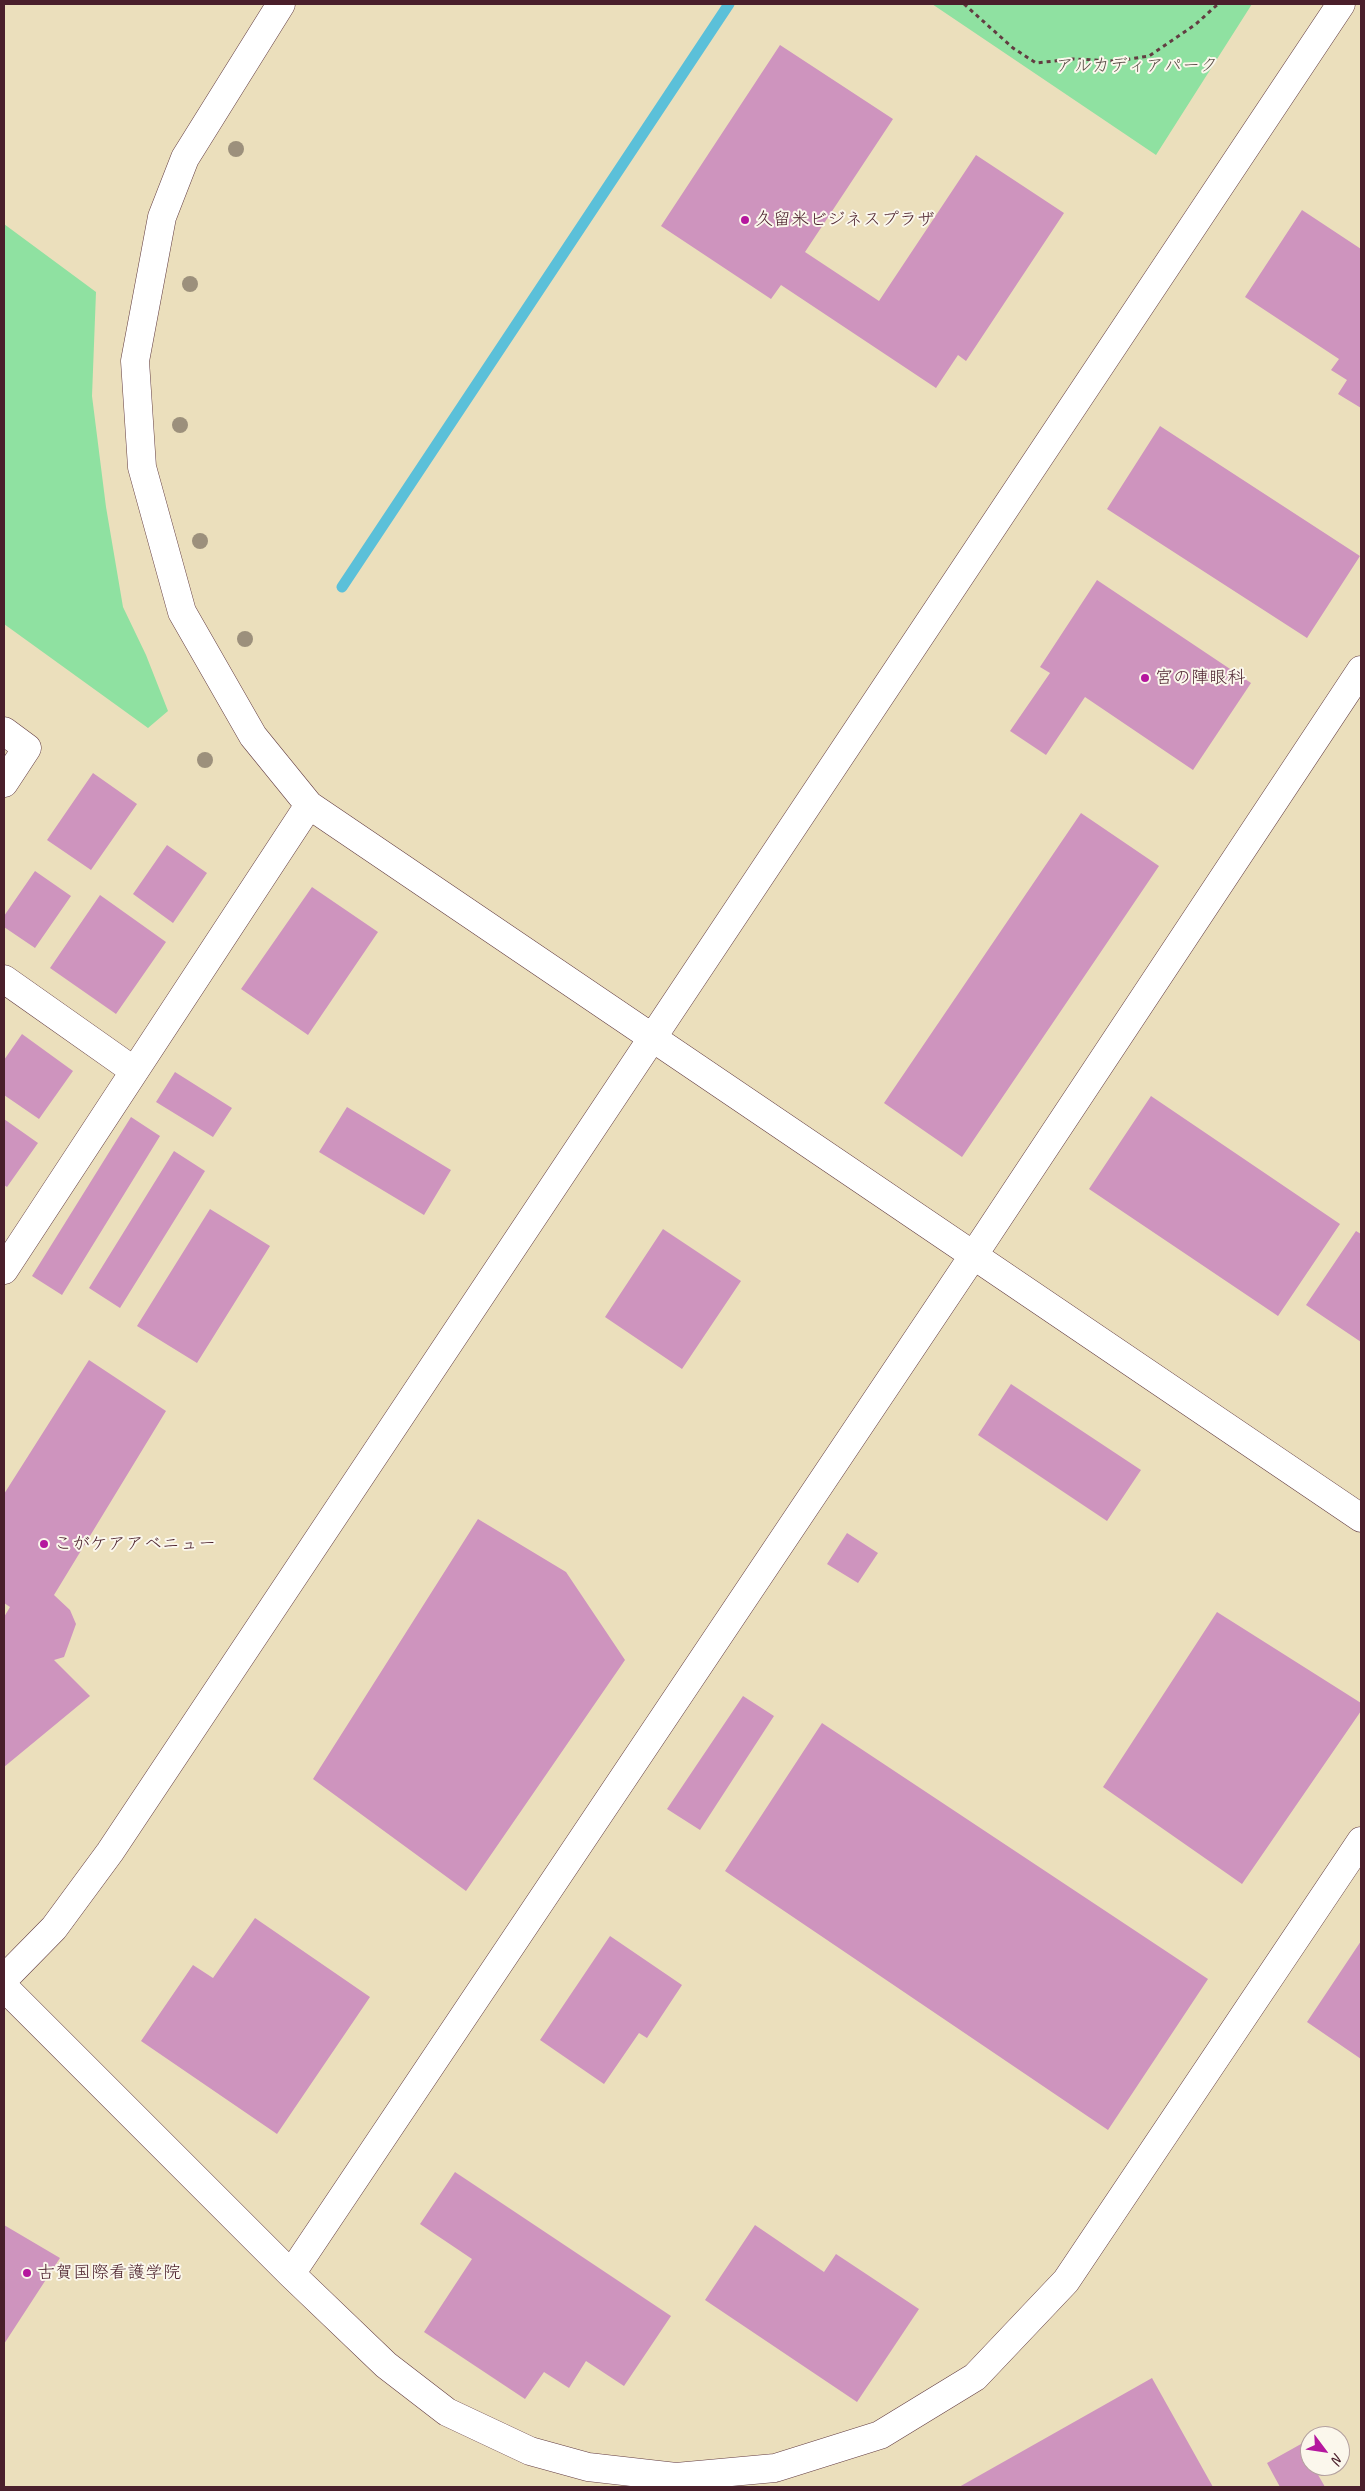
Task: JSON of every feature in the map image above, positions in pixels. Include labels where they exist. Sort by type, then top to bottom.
[{"type":"street","points":[[281,4],[185,158],[162,217],[135,361],[142,467],[182,612],[253,736],[309,805],[652,1040],[1361,1518]]},
{"type":"street","points":[[4,1979],[54,1928],[110,1852],[1341,4]]},
{"type":"street","points":[[291,2274],[973,1256],[1361,670]]},
{"type":"street","points":[[4,731],[28,748],[4,783]]},
{"type":"street","points":[[4,1270],[133,1070],[309,805]]},
{"type":"street","points":[[4,980],[133,1070]]},
{"type":"street","points":[[4,1987],[291,2274],[386,2365],[447,2412],[530,2451],[588,2467],[676,2477],[775,2468],[880,2435],[975,2377],[1066,2281],[1361,1841]]},
{"type":"path","points":[[964,4],[1013,48],[1036,64],[1073,59],[1117,61],[1150,56],[1196,24],[1218,4]]},
{"type":"green space","name":"アルカディアパーク","points":[[932,4],[1252,4],[1156,155]]},
{"type":"green space","points":[[4,224],[96,292],[92,396],[106,507],[123,607],[146,655],[168,711],[148,728],[4,624]]},
{"type":"building","name":"久留米ビジネスプラザ","points":[[780,45],[893,119],[805,252],[879,301],[976,155],[1064,213],[966,361],[958,355],[936,388],[781,285],[771,299],[661,226]]},
{"type":"building","points":[[1302,210],[1361,249],[1361,408],[1338,394],[1347,380],[1331,370],[1339,359],[1245,297]]},
{"type":"building","points":[[1160,426],[1360,556],[1307,638],[1107,509]]},
{"type":"building","name":"宮の陣眼科","points":[[1097,580],[1251,683],[1193,770],[1085,697],[1046,755],[1010,731],[1050,673],[1040,667]]},
{"type":"building","points":[[93,773],[137,804],[91,870],[47,840]]},
{"type":"building","points":[[1081,813],[1159,866],[962,1157],[884,1103]]},
{"type":"building","points":[[167,845],[207,873],[173,923],[133,894]]},
{"type":"building","points":[[35,871],[71,896],[35,948],[4,927],[4,916]]},
{"type":"building","points":[[312,887],[378,932],[308,1035],[241,989]]},
{"type":"building","points":[[100,895],[166,942],[116,1014],[50,968]]},
{"type":"building","points":[[22,1034],[73,1071],[39,1119],[4,1095],[4,1060]]},
{"type":"building","points":[[175,1072],[232,1108],[213,1137],[156,1102]]},
{"type":"building","points":[[1151,1096],[1340,1224],[1278,1316],[1089,1189]]},
{"type":"building","points":[[347,1107],[451,1170],[424,1215],[319,1152]]},
{"type":"building","points":[[131,1117],[160,1136],[62,1295],[32,1276]]},
{"type":"building","points":[[4,1119],[38,1143],[7,1187],[4,1185]]},
{"type":"building","points":[[174,1151],[205,1171],[120,1308],[89,1288]]},
{"type":"building","points":[[210,1209],[270,1246],[197,1363],[137,1326]]},
{"type":"building","points":[[663,1229],[741,1281],[682,1369],[605,1317]]},
{"type":"building","points":[[1356,1231],[1361,1234],[1361,1342],[1306,1305]]},
{"type":"building","name":"こがケアアベニュー","points":[[89,1360],[166,1411],[54,1595],[70,1610],[76,1624],[64,1657],[54,1660],[90,1696],[4,1767],[4,1617],[10,1607],[4,1603],[4,1494]]},
{"type":"building","points":[[1011,1384],[1141,1470],[1107,1521],[978,1435]]},
{"type":"building","points":[[478,1519],[566,1572],[625,1660],[466,1891],[313,1779]]},
{"type":"building","points":[[847,1533],[878,1553],[858,1583],[827,1564]]},
{"type":"building","points":[[1217,1612],[1361,1703],[1361,1711],[1242,1884],[1103,1787]]},
{"type":"building","points":[[743,1696],[774,1716],[700,1830],[667,1809]]},
{"type":"building","points":[[822,1723],[1208,1979],[1108,2130],[725,1871]]},
{"type":"building","points":[[255,1918],[370,1997],[277,2134],[141,2041],[193,1965],[213,1978]]},
{"type":"building","points":[[610,1936],[682,1985],[647,2038],[639,2033],[604,2084],[540,2040]]},
{"type":"building","points":[[1361,1941],[1361,2059],[1307,2022]]},
{"type":"building","points":[[455,2172],[671,2316],[624,2386],[586,2361],[569,2388],[544,2372],[525,2399],[424,2332],[472,2259],[420,2224]]},
{"type":"building","name":"古賀国際看護学院","points":[[4,2225],[60,2258],[4,2344]]},
{"type":"building","points":[[755,2225],[824,2272],[836,2254],[919,2309],[857,2402],[705,2300]]},
{"type":"building","points":[[1152,2378],[1213,2487],[959,2487]]},
{"type":"building","points":[[1300,2445],[1300,2476],[1319,2476],[1325,2487],[1280,2487],[1267,2463]]},
{"type":"waterway","points":[[342,587],[729,4]]},
{"type":"place","name":"久留米ビジネスプラザ","points":[[745,220]]},
{"type":"place","name":"宮の陣眼科","points":[[1145,678]]},
{"type":"place","name":"こがケアアベニュー","points":[[44,1544]]},
{"type":"place","name":"古賀国際看護学院","points":[[27,2273]]}]
